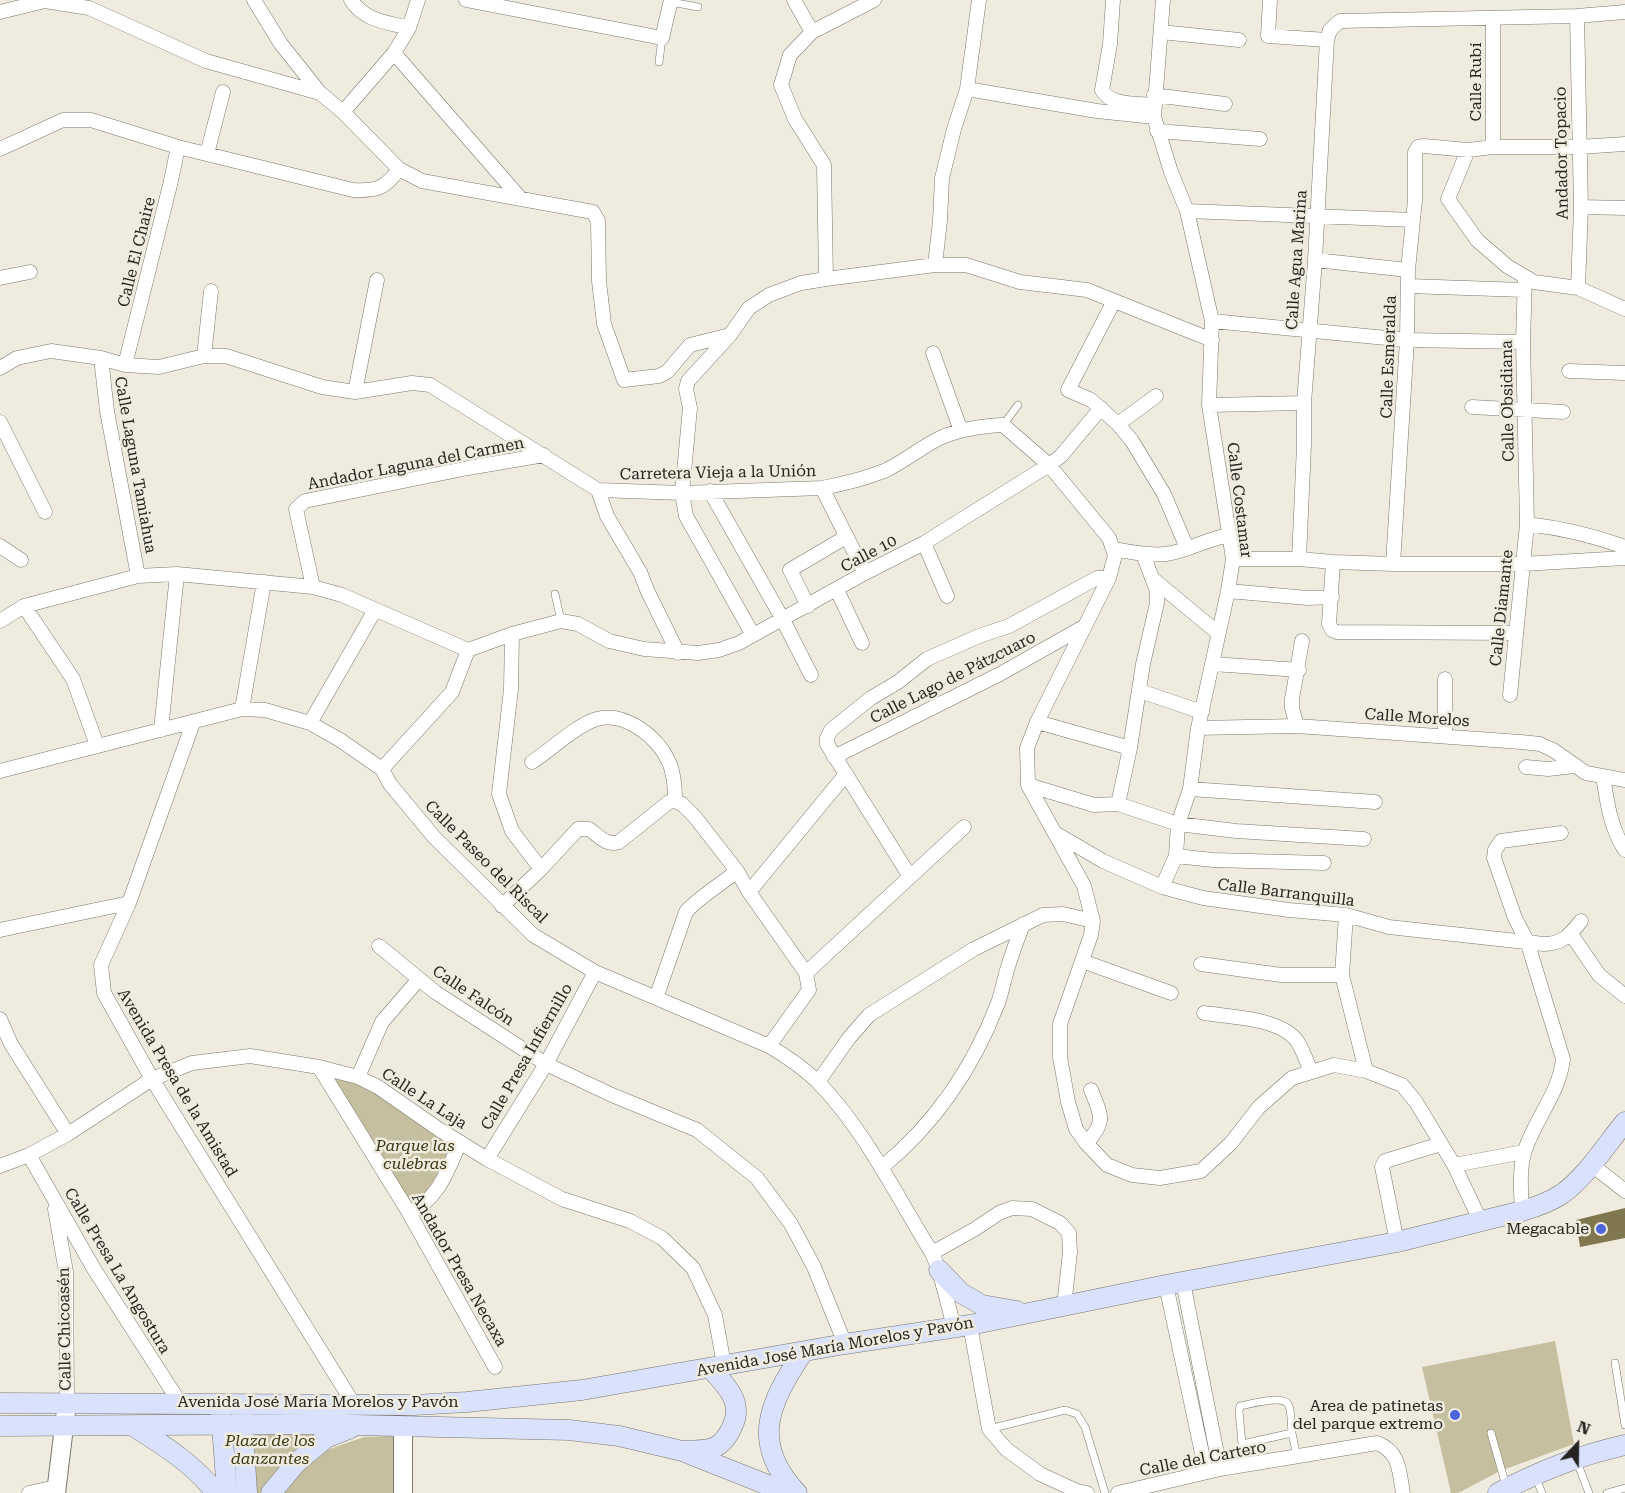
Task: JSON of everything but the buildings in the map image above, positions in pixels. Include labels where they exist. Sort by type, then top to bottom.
[{"type":"main road","name":"Avenida José María Morelos y Pavón","points":[[0,1403],[414,1405],[467,1402],[582,1390],[962,1326],[1397,1242],[1522,1211],[1541,1205],[1563,1193],[1592,1165],[1625,1122]]},
{"type":"main road","points":[[935,1261],[961,1293],[982,1305],[1031,1313]]},
{"type":"main road","points":[[797,1493],[788,1484],[776,1464],[768,1440],[768,1421],[783,1381],[803,1352]]},
{"type":"main road","points":[[682,1451],[712,1448],[728,1437],[735,1420],[736,1404],[717,1367]]},
{"type":"main road","points":[[220,1404],[227,1493]]},
{"type":"main road","points":[[242,1404],[247,1493]]},
{"type":"main road","points":[[133,1425],[173,1451],[208,1482],[216,1493]]},
{"type":"main road","points":[[0,1426],[359,1425],[569,1430],[619,1436],[682,1451],[788,1493]]},
{"type":"main road","points":[[271,1493],[296,1463],[326,1438],[359,1425]]},
{"type":"main road","points":[[1503,1490],[1534,1473],[1601,1450],[1625,1445]]},
{"type":"street","points":[[351,0],[359,11],[373,20],[410,27]]},
{"type":"street","points":[[343,112],[394,54],[410,27],[418,0]]},
{"type":"street","points":[[466,0],[662,38],[671,1]]},
{"type":"street","points":[[794,0],[812,32]]},
{"type":"street","points":[[826,279],[824,165],[795,119],[781,85],[790,55],[812,32],[874,0]]},
{"type":"street","points":[[935,265],[942,178],[967,89],[979,0]]},
{"type":"street","points":[[1113,0],[1110,44],[1102,90],[1105,96],[1155,112],[1260,139]]},
{"type":"street","name":"Calle Costamar","points":[[1162,887],[1176,856],[1179,824],[1190,789],[1198,728],[1233,559],[1209,405],[1212,321],[1187,211],[1155,112],[1163,0]]},
{"type":"street","points":[[1270,0],[1268,36],[1327,40],[1330,30],[1340,21],[1577,16],[1625,12]]},
{"type":"street","points":[[0,12],[45,1],[89,9],[206,60],[320,93]]},
{"type":"street","points":[[258,1],[281,44],[320,93],[343,112],[399,170],[422,181],[593,212],[598,221],[599,281],[604,324],[624,380],[659,376],[667,372],[690,345],[730,335]]},
{"type":"street","name":"Andador Topacio","points":[[1577,16],[1581,207],[1578,288]]},
{"type":"street","name":"Calle Rubí","points":[[1493,18],[1493,147]]},
{"type":"street","points":[[1161,32],[1239,40]]},
{"type":"street","name":"Calle Agua Marina","points":[[1299,559],[1304,403],[1315,260],[1327,40]]},
{"type":"street","points":[[394,54],[521,199]]},
{"type":"street","points":[[967,89],[1097,111],[1155,112],[1225,104]]},
{"type":"street","points":[[207,154],[223,92]]},
{"type":"street","points":[[0,149],[63,120],[91,120],[178,147],[354,190],[374,191],[390,182],[399,170]]},
{"type":"street","points":[[1525,284],[1477,240],[1448,199],[1468,150],[1493,147],[1579,147],[1625,144]]},
{"type":"street","name":"Calle Esmeralda","points":[[1393,564],[1407,340],[1407,270],[1413,220],[1415,152],[1418,147],[1424,146],[1468,150]]},
{"type":"street","name":"Calle El Chaire","points":[[125,365],[168,196],[178,147]]},
{"type":"street","points":[[1581,207],[1625,208]]},
{"type":"street","points":[[1187,211],[1413,220]]},
{"type":"street","points":[[1315,260],[1407,270]]},
{"type":"street","points":[[753,635],[686,516],[682,493],[690,408],[686,389],[688,381],[730,335],[749,308],[760,299],[801,283],[935,265],[966,265],[1020,282],[1087,290],[1212,340]]},
{"type":"street","points":[[0,278],[30,272]]},
{"type":"street","points":[[354,392],[377,280]]},
{"type":"street","points":[[1408,286],[1534,282],[1578,288],[1625,309]]},
{"type":"street","name":"Calle Obsidiana","points":[[1525,284],[1523,342],[1527,524]]},
{"type":"street","points":[[204,356],[211,291]]},
{"type":"street","points":[[1114,301],[1068,390],[1091,400],[1118,424],[1147,463],[1164,494],[1187,548]]},
{"type":"street","points":[[1212,321],[1407,340],[1523,342]]},
{"type":"street","name":"Carretera Vieja a la Unión","points":[[0,368],[17,358],[51,351],[101,358],[125,365],[159,367],[204,356],[226,356],[322,387],[354,392],[412,383],[430,385],[598,490],[682,493],[822,488],[844,484],[885,470],[939,438],[976,426],[1003,425]]},
{"type":"street","points":[[933,353],[961,431]]},
{"type":"street","name":"Calle Laguna Tamiahua","points":[[101,358],[107,411],[138,576]]},
{"type":"street","points":[[1569,370],[1625,373]]},
{"type":"street","points":[[1118,424],[1156,396]]},
{"type":"street","points":[[1209,405],[1304,403]]},
{"type":"street","points":[[1472,407],[1563,412]]},
{"type":"street","name":"Calle 10","points":[[678,653],[719,650],[739,643],[924,543],[1061,456],[1101,408]]},
{"type":"street","points":[[0,422],[45,512]]},
{"type":"street","points":[[1003,425],[1049,465],[1109,538],[1114,549],[1114,563],[1109,578],[1037,722],[1027,748],[1028,785],[1084,885],[1093,921],[1091,935],[1060,1024],[1060,1057],[1068,1102],[1076,1129],[1107,1165],[1132,1175],[1160,1178],[1201,1172],[1231,1143],[1259,1107],[1292,1078],[1334,1065],[1366,1071],[1402,1085],[1416,1102],[1455,1165],[1480,1220]]},
{"type":"street","name":"Andador Laguna del Carmen","points":[[313,587],[296,509],[305,501],[544,455]]},
{"type":"street","points":[[822,488],[865,573]]},
{"type":"street","points":[[598,490],[607,516],[640,572],[678,653]]},
{"type":"street","points":[[710,491],[782,618],[811,675]]},
{"type":"street","points":[[1527,524],[1567,529],[1625,547]]},
{"type":"street","name":"Calle Diamante","points":[[1510,695],[1527,524]]},
{"type":"street","points":[[1114,549],[1143,554],[1166,554],[1214,537],[1230,535]]},
{"type":"street","points":[[808,606],[790,570],[846,537]]},
{"type":"street","points":[[924,543],[947,596]]},
{"type":"street","points":[[0,546],[21,560]]},
{"type":"street","points":[[1118,804],[1157,603],[1156,591],[1143,554]]},
{"type":"street","points":[[1233,559],[1299,559],[1393,564],[1522,564],[1625,558]]},
{"type":"street","points":[[1333,562],[1329,624],[1332,630],[1337,632],[1515,633]]},
{"type":"street","points":[[161,730],[177,574]]},
{"type":"street","points":[[0,621],[24,606],[138,576],[177,574],[313,587],[342,595],[468,650],[512,634],[561,621],[578,624],[609,641],[678,653]]},
{"type":"street","points":[[909,875],[827,744],[831,730],[871,698],[898,682],[927,660],[979,636],[1009,626],[1097,578],[1109,578]]},
{"type":"street","points":[[1152,578],[1218,633]]},
{"type":"street","points":[[242,709],[264,582]]},
{"type":"street","points":[[837,590],[862,644]]},
{"type":"street","points":[[1228,591],[1308,598],[1332,597]]},
{"type":"street","points":[[24,606],[73,679],[97,745]]},
{"type":"street","points":[[310,723],[375,610]]},
{"type":"street","name":"Calle Lago de Pátzcuaro","points":[[834,757],[1000,674],[1086,626]]},
{"type":"street","points":[[512,634],[511,689],[499,794],[512,831],[541,869]]},
{"type":"street","points":[[1297,726],[1292,708],[1302,641]]},
{"type":"street","points":[[382,769],[452,692],[468,650]]},
{"type":"street","points":[[1213,664],[1299,670]]},
{"type":"street","points":[[1445,679],[1445,735]]},
{"type":"street","points":[[1140,691],[1202,712]]},
{"type":"street","name":"Calle Paseo del Riscal","points":[[0,771],[242,709],[265,710],[310,723],[340,740],[382,769],[390,784],[434,837],[533,935],[595,972],[769,1046],[794,1061],[818,1082],[855,1128],[935,1261],[962,1326],[989,1429]]},
{"type":"street","points":[[532,762],[586,724],[599,718],[622,719],[639,728],[659,745],[669,762],[675,786],[675,801]]},
{"type":"street","points":[[1037,722],[1130,748]]},
{"type":"street","name":"Avenida Presa de la Amistad","points":[[193,723],[129,903],[101,965],[104,993],[152,1079],[353,1403]]},
{"type":"street","name":"Calle Morelos","points":[[1198,728],[1297,726],[1445,735],[1540,744],[1586,772],[1625,780]]},
{"type":"street","points":[[1526,767],[1548,769],[1574,766]]},
{"type":"street","points":[[749,892],[846,774]]},
{"type":"street","points":[[1603,776],[1614,829],[1625,850]]},
{"type":"street","points":[[1028,785],[1094,805],[1118,804],[1179,824],[1236,831],[1364,839]]},
{"type":"street","points":[[1190,789],[1375,802]]},
{"type":"street","points":[[502,906],[578,829],[589,829],[606,843],[614,844],[620,842],[669,802],[675,801],[682,804],[737,871],[749,892],[806,973],[809,990],[769,1046]]},
{"type":"street","points":[[806,973],[909,875],[964,827]]},
{"type":"street","name":"Calle Barranquilla","points":[[1053,832],[1103,861],[1162,887],[1203,898],[1346,915],[1389,927],[1556,944],[1571,934]]},
{"type":"street","points":[[1522,1211],[1521,1186],[1524,1152],[1543,1109],[1556,1090],[1563,1059],[1527,941],[1515,918],[1494,858],[1495,850],[1501,841],[1561,833]]},
{"type":"street","points":[[1176,856],[1213,860],[1324,863]]},
{"type":"street","points":[[656,998],[686,912],[692,904],[737,871]]},
{"type":"street","points":[[0,930],[129,903]]},
{"type":"street","points":[[818,1082],[849,1038],[869,1016],[974,949],[1044,915],[1063,914],[1093,921]]},
{"type":"street","points":[[1346,915],[1342,975],[1366,1071]]},
{"type":"street","points":[[1581,921],[1571,934],[1599,975],[1625,996]]},
{"type":"street","points":[[881,1168],[901,1152],[929,1123],[968,1069],[999,1002],[1008,965],[1023,924]]},
{"type":"street","points":[[379,946],[419,979]]},
{"type":"street","points":[[1082,961],[1171,993]]},
{"type":"street","points":[[1201,964],[1281,975],[1342,975]]},
{"type":"street","name":"Calle Presa Infiernillo","points":[[487,1159],[546,1064],[595,972]]},
{"type":"street","name":"Calle Falcón","points":[[358,1077],[381,1022],[419,979],[435,992],[546,1064],[612,1095],[697,1130],[757,1178],[791,1224],[814,1267],[845,1344]]},
{"type":"street","points":[[1204,1013],[1258,1021],[1280,1028],[1297,1041],[1311,1072]]},
{"type":"street","points":[[0,1019],[11,1044],[68,1134]]},
{"type":"street","name":"Calle La Laja","points":[[0,1166],[29,1155],[68,1134],[152,1079],[192,1063],[249,1056],[319,1067],[358,1077],[378,1087],[487,1159],[562,1199],[630,1221],[662,1238],[693,1268],[715,1314],[717,1367]]},
{"type":"street","name":"Andador Presa Necaxa","points":[[319,1067],[408,1213],[495,1367]]},
{"type":"street","points":[[1086,1143],[1098,1131],[1101,1121],[1091,1090]]},
{"type":"street","points":[[408,1213],[429,1200],[446,1174],[460,1142]]},
{"type":"street","points":[[1397,1242],[1382,1167],[1385,1161],[1441,1144]]},
{"type":"street","points":[[1455,1165],[1524,1152]]},
{"type":"street","name":"Calle Presa La Angostura","points":[[29,1155],[94,1269],[180,1403]]},
{"type":"street","points":[[1592,1165],[1625,1191]]},
{"type":"street","name":"Calle Chicoasén","points":[[53,1198],[66,1272],[67,1402],[56,1490]]},
{"type":"street","points":[[935,1261],[999,1213],[1012,1208],[1032,1209],[1060,1223],[1069,1233],[1064,1306]]},
{"type":"street","points":[[66,1272],[70,1267],[81,1266],[94,1269]]},
{"type":"street","points":[[1174,1284],[1220,1469]]},
{"type":"street","points":[[1174,1284],[1206,1472]]},
{"type":"street","points":[[403,1426],[403,1493]]},
{"type":"street","points":[[989,1429],[1006,1449],[1040,1474],[1077,1491],[1087,1493]]},
{"type":"street","name":"Calle del Cartero","points":[[1118,1493],[1220,1469],[1377,1443],[1388,1447],[1396,1457],[1403,1493]]},
{"type":"street","points":[[29,1493],[56,1490]]},
{"type":"lane","points":[[671,1],[698,7]]},
{"type":"lane","points":[[659,62],[662,38]]},
{"type":"lane","points":[[1003,425],[1018,405]]},
{"type":"lane","points":[[555,594],[561,621]]},
{"type":"lane","points":[[1615,1363],[1625,1425]]},
{"type":"lane","points":[[1244,1466],[1240,1406],[1278,1399],[1285,1401],[1288,1405],[1297,1457]]},
{"type":"lane","points":[[989,1429],[1065,1410],[1077,1414],[1085,1427],[1105,1493]]},
{"type":"lane","points":[[1242,1444],[1292,1433]]},
{"type":"lane","points":[[1491,1433],[1503,1490]]},
{"type":"lane","points":[[1575,1459],[1589,1493]]},
{"type":"lane","points":[[1534,1473],[1542,1493]]},
{"type":"lane","points":[[1607,1493],[1625,1488]]},
{"type":"green space","name":"Parque las culebras","points":[[322,1067],[358,1077],[460,1142],[446,1174],[409,1213]]},
{"type":"green space","points":[[1555,1341],[1574,1444],[1500,1471],[1458,1493],[1451,1493],[1422,1367]]},
{"type":"green space","name":"Plaza de los danzantes","points":[[331,1430],[263,1493],[252,1493],[249,1431]]},
{"type":"green space","points":[[364,1437],[399,1437],[400,1493],[281,1493],[321,1452]]},
{"type":"place","name":"Megacable","points":[[1601,1229]]},
{"type":"place","name":"Area de patinetas del parque extremo","points":[[1455,1415]]}]
